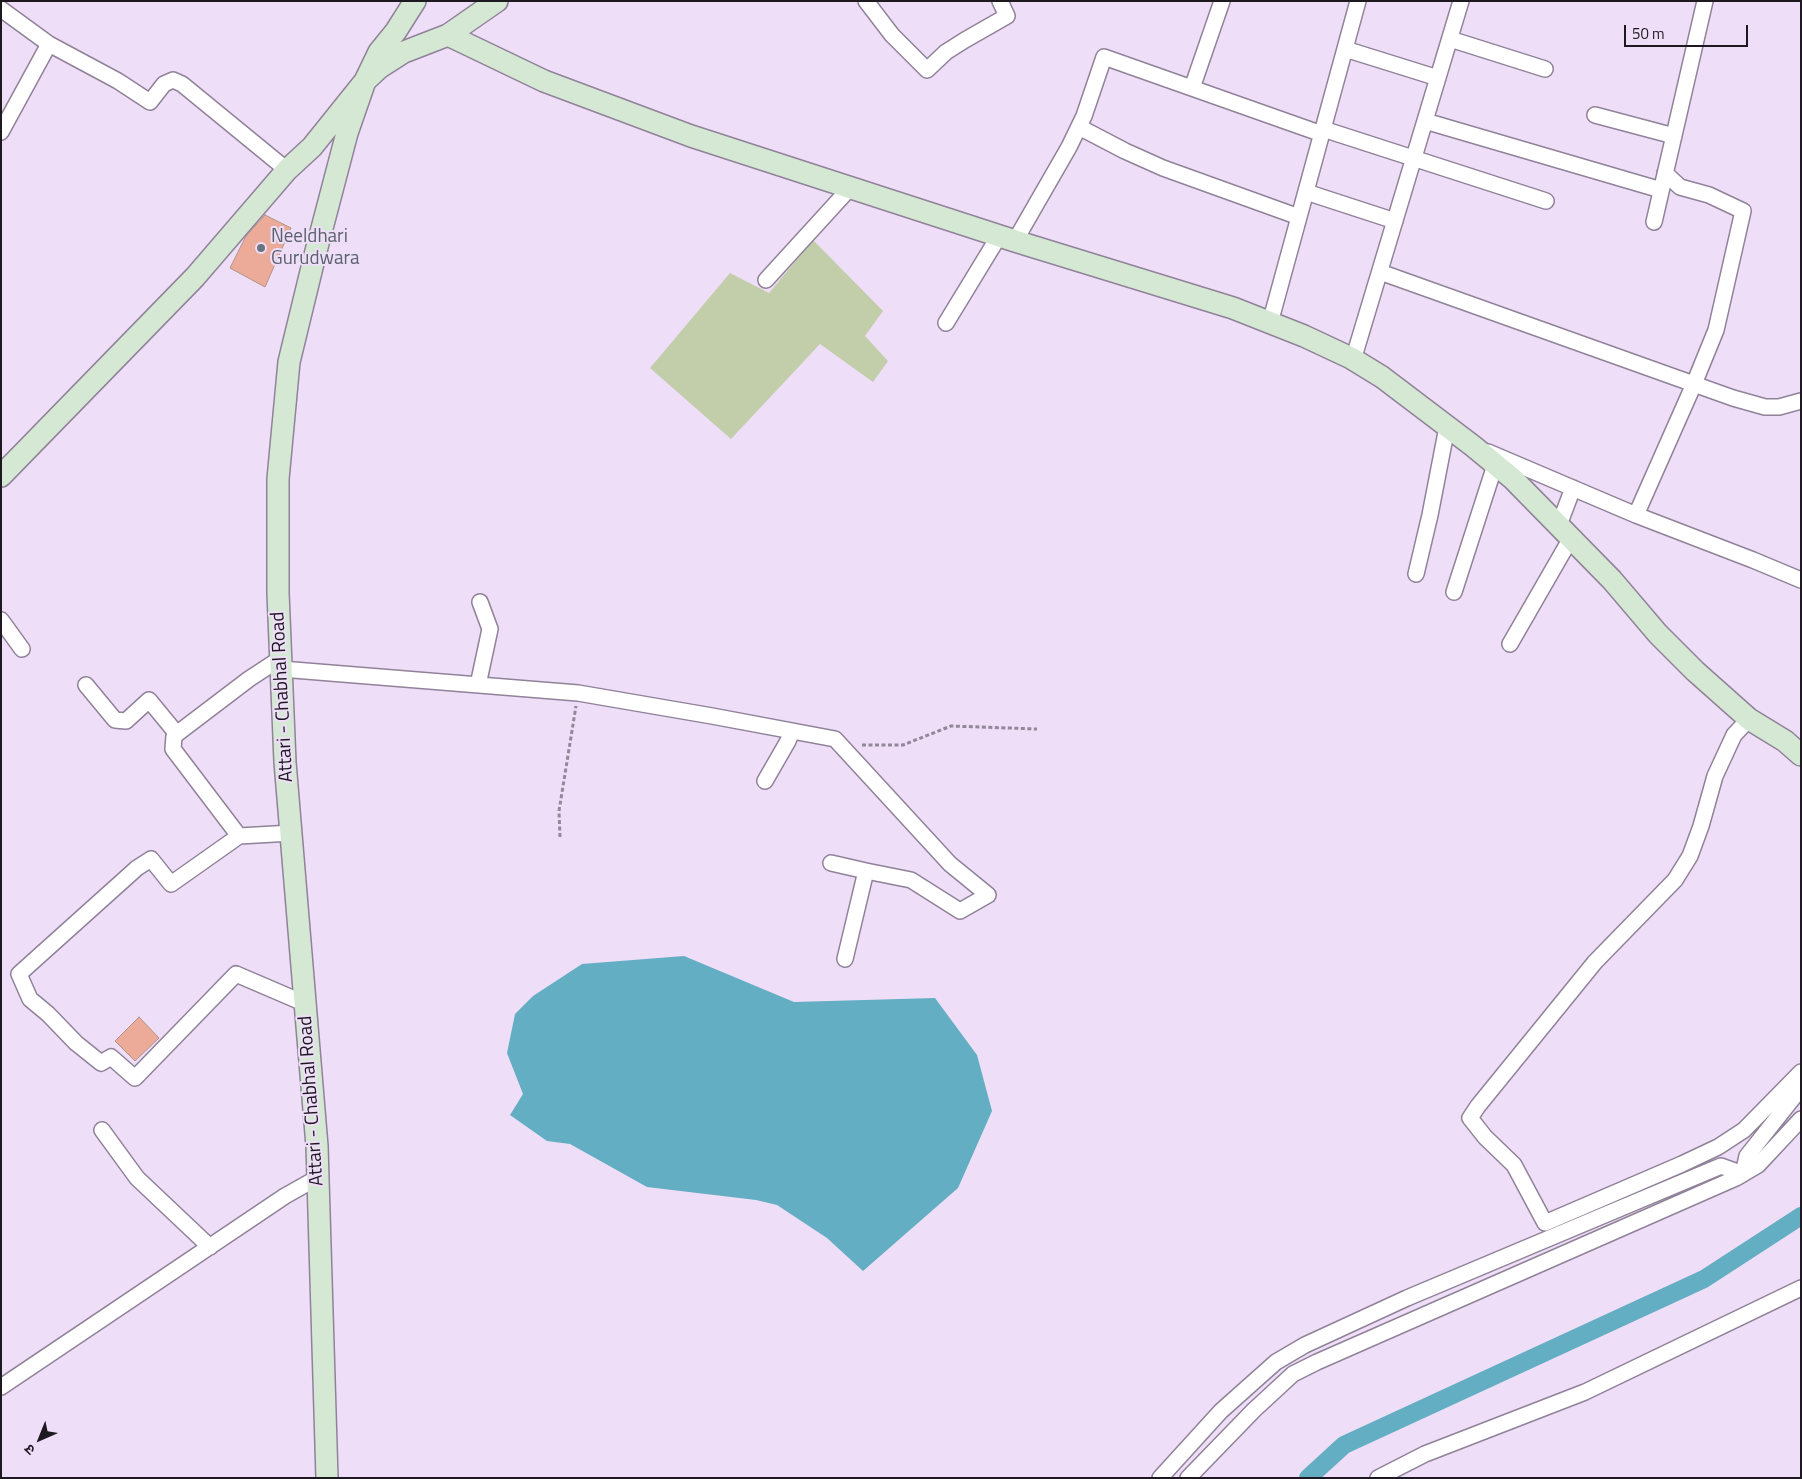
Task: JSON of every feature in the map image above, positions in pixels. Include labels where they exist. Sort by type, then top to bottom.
[{"type":"street","points":[[365,81],[379,52],[396,31],[414,1]]},
{"type":"street","points":[[1,476],[195,277],[287,170],[312,147],[365,81],[379,68],[404,52],[448,35],[497,1]]},
{"type":"street","points":[[866,1],[892,35],[927,70],[946,52],[1007,16],[1000,1]]},
{"type":"street","points":[[1192,88],[1222,1]]},
{"type":"street","points":[[1270,323],[1358,1]]},
{"type":"street","points":[[1354,360],[1461,1]]},
{"type":"street","points":[[1654,222],[1704,1]]},
{"type":"street","points":[[1,9],[49,44],[118,81],[150,102],[164,84],[173,80],[182,84],[287,170]]},
{"type":"street","points":[[448,35],[544,80],[691,136],[1232,308],[1304,336],[1354,360],[1382,377],[1495,465],[1612,580],[1664,640],[1695,672],[1749,719],[1785,741],[1801,755]]},
{"type":"street","points":[[1450,39],[1545,69]]},
{"type":"street","points":[[1,132],[49,44]]},
{"type":"street","points":[[1345,49],[1438,78]]},
{"type":"street","points":[[946,323],[1007,238],[1079,127],[1104,57],[1323,131],[1546,201]]},
{"type":"street","name":"Attari - Chabhal Road","points":[[327,1478],[317,1146],[286,762],[278,593],[278,479],[289,362],[314,255],[347,133],[365,81]]},
{"type":"street","points":[[1595,115],[1674,136]]},
{"type":"street","points":[[1425,121],[1661,190]]},
{"type":"street","points":[[1079,127],[1163,168],[1299,218]]},
{"type":"street","points":[[1636,515],[1716,330],[1743,210],[1709,195],[1680,187],[1665,173]]},
{"type":"street","points":[[766,280],[850,188]]},
{"type":"street","points":[[1306,192],[1395,220]]},
{"type":"street","points":[[1380,272],[1694,384],[1765,407],[1779,407],[1801,400]]},
{"type":"street","points":[[1416,574],[1448,427]]},
{"type":"street","points":[[1473,446],[1636,515],[1801,580]]},
{"type":"street","points":[[1454,592],[1495,465]]},
{"type":"street","points":[[1510,644],[1565,532],[1573,488]]},
{"type":"street","points":[[478,685],[490,630],[480,602]]},
{"type":"street","points":[[1,620],[22,649]]},
{"type":"street","points":[[239,836],[173,749],[174,736],[249,679],[281,663],[478,685],[578,693],[835,739],[950,864],[988,895],[960,911],[911,880],[831,863]]},
{"type":"street","points":[[86,685],[115,720],[126,721],[149,700],[177,734]]},
{"type":"street","points":[[1749,719],[1734,736],[1715,776],[1701,826],[1690,856],[1674,880],[1595,962],[1470,1118],[1485,1137],[1514,1165],[1545,1224],[1718,1147],[1744,1130],[1801,1072]]},
{"type":"street","points":[[764,781],[792,731]]},
{"type":"street","points":[[292,834],[239,836],[171,884],[150,859],[137,868],[19,974],[30,999],[48,1014],[76,1043],[101,1063],[111,1057],[135,1078],[236,974],[306,1004]]},
{"type":"street","points":[[845,959],[866,870]]},
{"type":"street","points":[[1743,1174],[1747,1156],[1801,1088]]},
{"type":"street","points":[[1188,1478],[1254,1410],[1293,1374],[1743,1174],[1758,1165],[1801,1119]]},
{"type":"street","points":[[102,1130],[137,1178],[210,1247]]},
{"type":"street","points":[[1160,1478],[1221,1411],[1276,1362],[1305,1345],[1407,1298],[1721,1166],[1743,1174]]},
{"type":"street","points":[[1,1387],[285,1196],[317,1178]]},
{"type":"street","points":[[1378,1478],[1425,1454],[1585,1392],[1801,1288]]},
{"type":"path","points":[[560,837],[559,811],[578,693]]},
{"type":"path","points":[[835,739],[866,746],[903,745],[951,726],[1037,730]]},
{"type":"green space","points":[[813,240],[883,311],[865,336],[888,361],[873,382],[820,344],[731,439],[650,368],[730,273],[769,293]]},
{"type":"water","points":[[684,956],[794,1002],[935,998],[977,1055],[992,1111],[958,1188],[863,1271],[827,1238],[777,1205],[756,1200],[647,1187],[570,1144],[547,1141],[510,1115],[523,1094],[507,1053],[515,1014],[533,996],[582,964]]},
{"type":"building","name":"Neeldhari Gurudwara","points":[[265,215],[291,228],[265,287],[230,268],[246,236]]},
{"type":"building","points":[[139,1017],[159,1038],[135,1061],[115,1041]]},
{"type":"waterway","points":[[1308,1478],[1344,1445],[1704,1279],[1801,1216]]},
{"type":"place","name":"Neeldhari Gurudwara","points":[[261,248]]}]
